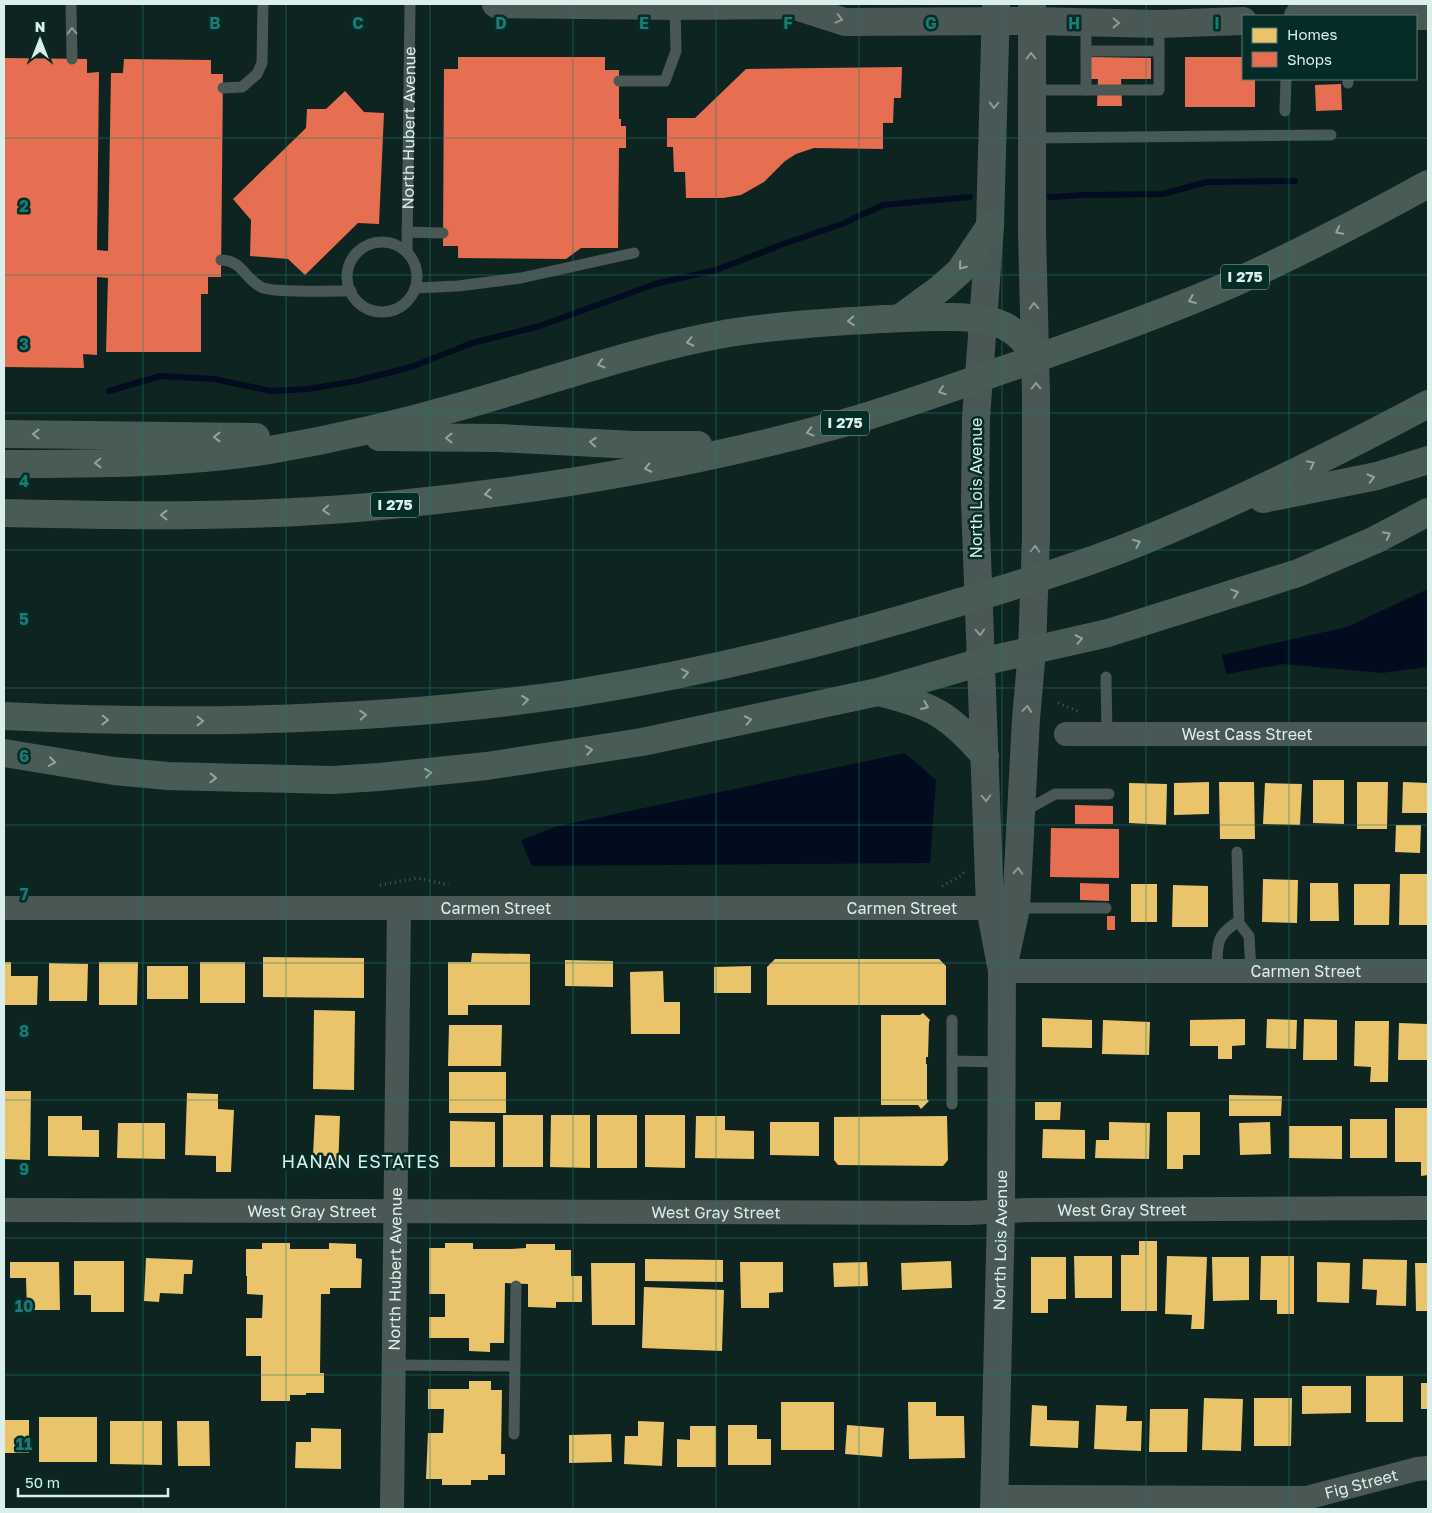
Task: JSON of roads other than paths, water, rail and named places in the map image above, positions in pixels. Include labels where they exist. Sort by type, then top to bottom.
[{"type":"highway","name":"I 275","points":[[4,513],[226,514],[387,506],[479,495],[625,473],[782,439],[847,422],[907,403],[1103,334],[1236,282],[1358,222],[1428,184]]},
{"type":"highway","points":[[900,318],[941,288],[960,271],[990,226]]},
{"type":"highway","points":[[4,464],[147,462],[209,458],[269,450],[396,423],[462,406],[615,360],[730,333],[788,326],[900,318],[943,317],[982,319],[998,323],[1014,331],[1035,354]]},
{"type":"highway","points":[[4,716],[152,721],[231,721],[339,717],[450,709],[579,693],[706,669],[806,646],[907,618],[1103,556],[1296,472],[1428,404]]},
{"type":"highway","points":[[4,434],[216,438],[498,438],[675,446],[782,439]]},
{"type":"highway","points":[[1171,528],[1259,499],[1360,480],[1428,460]]},
{"type":"highway","points":[[4,753],[114,771],[168,776],[322,780],[379,777],[487,766],[642,742],[878,692],[981,662],[1108,633],[1298,573],[1375,540],[1428,512]]},
{"type":"highway","points":[[878,692],[905,698],[941,713],[966,733],[985,756]]},
{"type":"street","points":[[496,4],[794,5],[845,22],[996,12],[1032,12],[1086,23],[1159,24],[1242,21]]},
{"type":"street","name":"North Lois Avenue","points":[[994,1503],[1001,1211],[1003,908],[985,756],[974,502],[976,418],[990,226],[996,12]]},
{"type":"street","name":"North Lois Avenue","points":[[1003,908],[1021,813],[1032,650],[1036,528],[1032,232],[1032,12]]},
{"type":"street","name":"West Cass Street","points":[[1066,734],[1428,734]]},
{"type":"street","name":"Carmen Street","points":[[4,908],[1003,908]]},
{"type":"street","name":"North Hubert Avenue","points":[[392,1509],[399,909]]},
{"type":"street","name":"Carmen Street","points":[[1002,971],[1428,971]]},
{"type":"street","name":"West Gray Street","points":[[4,1210],[969,1213],[1001,1211],[1428,1208]]},
{"type":"street","name":"Fig Street","points":[[994,1503],[1306,1498],[1417,1469],[1428,1468]]},
{"type":"lane","points":[[72,4],[72,59]]},
{"type":"lane","points":[[224,88],[242,87],[257,74],[262,63],[263,4]]},
{"type":"lane","name":"North Hubert Avenue","points":[[407,252],[410,4]]},
{"type":"lane","points":[[619,82],[666,82],[676,51],[676,6]]},
{"type":"lane","points":[[1086,23],[1086,90]]},
{"type":"lane","points":[[1032,90],[1159,90],[1159,24]]},
{"type":"lane","points":[[1086,51],[1159,51]]},
{"type":"lane","points":[[1285,111],[1286,80]]},
{"type":"lane","points":[[1032,138],[1331,136]]},
{"type":"lane","points":[[407,232],[444,232]]},
{"type":"lane","points":[[378,242],[390,242],[407,252],[415,264],[418,274],[415,288],[405,303],[396,309],[385,312],[374,311],[363,306],[354,298],[350,291],[347,275],[350,263],[356,253],[366,246],[378,242]]},
{"type":"lane","points":[[415,288],[458,286],[521,278],[634,253]]},
{"type":"lane","points":[[221,260],[228,260],[238,264],[250,280],[262,288],[350,291]]},
{"type":"lane","points":[[1106,677],[1107,734]]},
{"type":"lane","points":[[1021,813],[1055,794],[1109,794]]},
{"type":"lane","points":[[1237,852],[1239,923],[1249,936],[1251,971]]},
{"type":"lane","points":[[1003,908],[1106,908]]},
{"type":"lane","points":[[1217,971],[1219,941],[1222,934],[1236,923],[1239,923]]},
{"type":"lane","points":[[952,1020],[952,1104]]},
{"type":"lane","points":[[952,1061],[1002,1062]]},
{"type":"lane","points":[[514,1434],[516,1286]]},
{"type":"lane","points":[[394,1365],[515,1366]]},
{"type":"water","points":[[1428,589],[1428,667],[1382,673],[1284,664],[1226,674],[1222,655],[1347,627]]},
{"type":"water","points":[[905,753],[936,780],[930,863],[532,866],[521,840],[558,826]]},
{"type":"waterway","points":[[1050,197],[1163,194],[1207,182],[1295,181]]},
{"type":"waterway","points":[[109,391],[160,376],[214,379],[271,391],[308,389],[356,381],[411,367],[472,343],[540,326],[655,284],[716,270],[842,224],[883,205],[970,197]]},
{"type":"district","name":"HANAN ESTATES","points":[[361,1162]]}]
